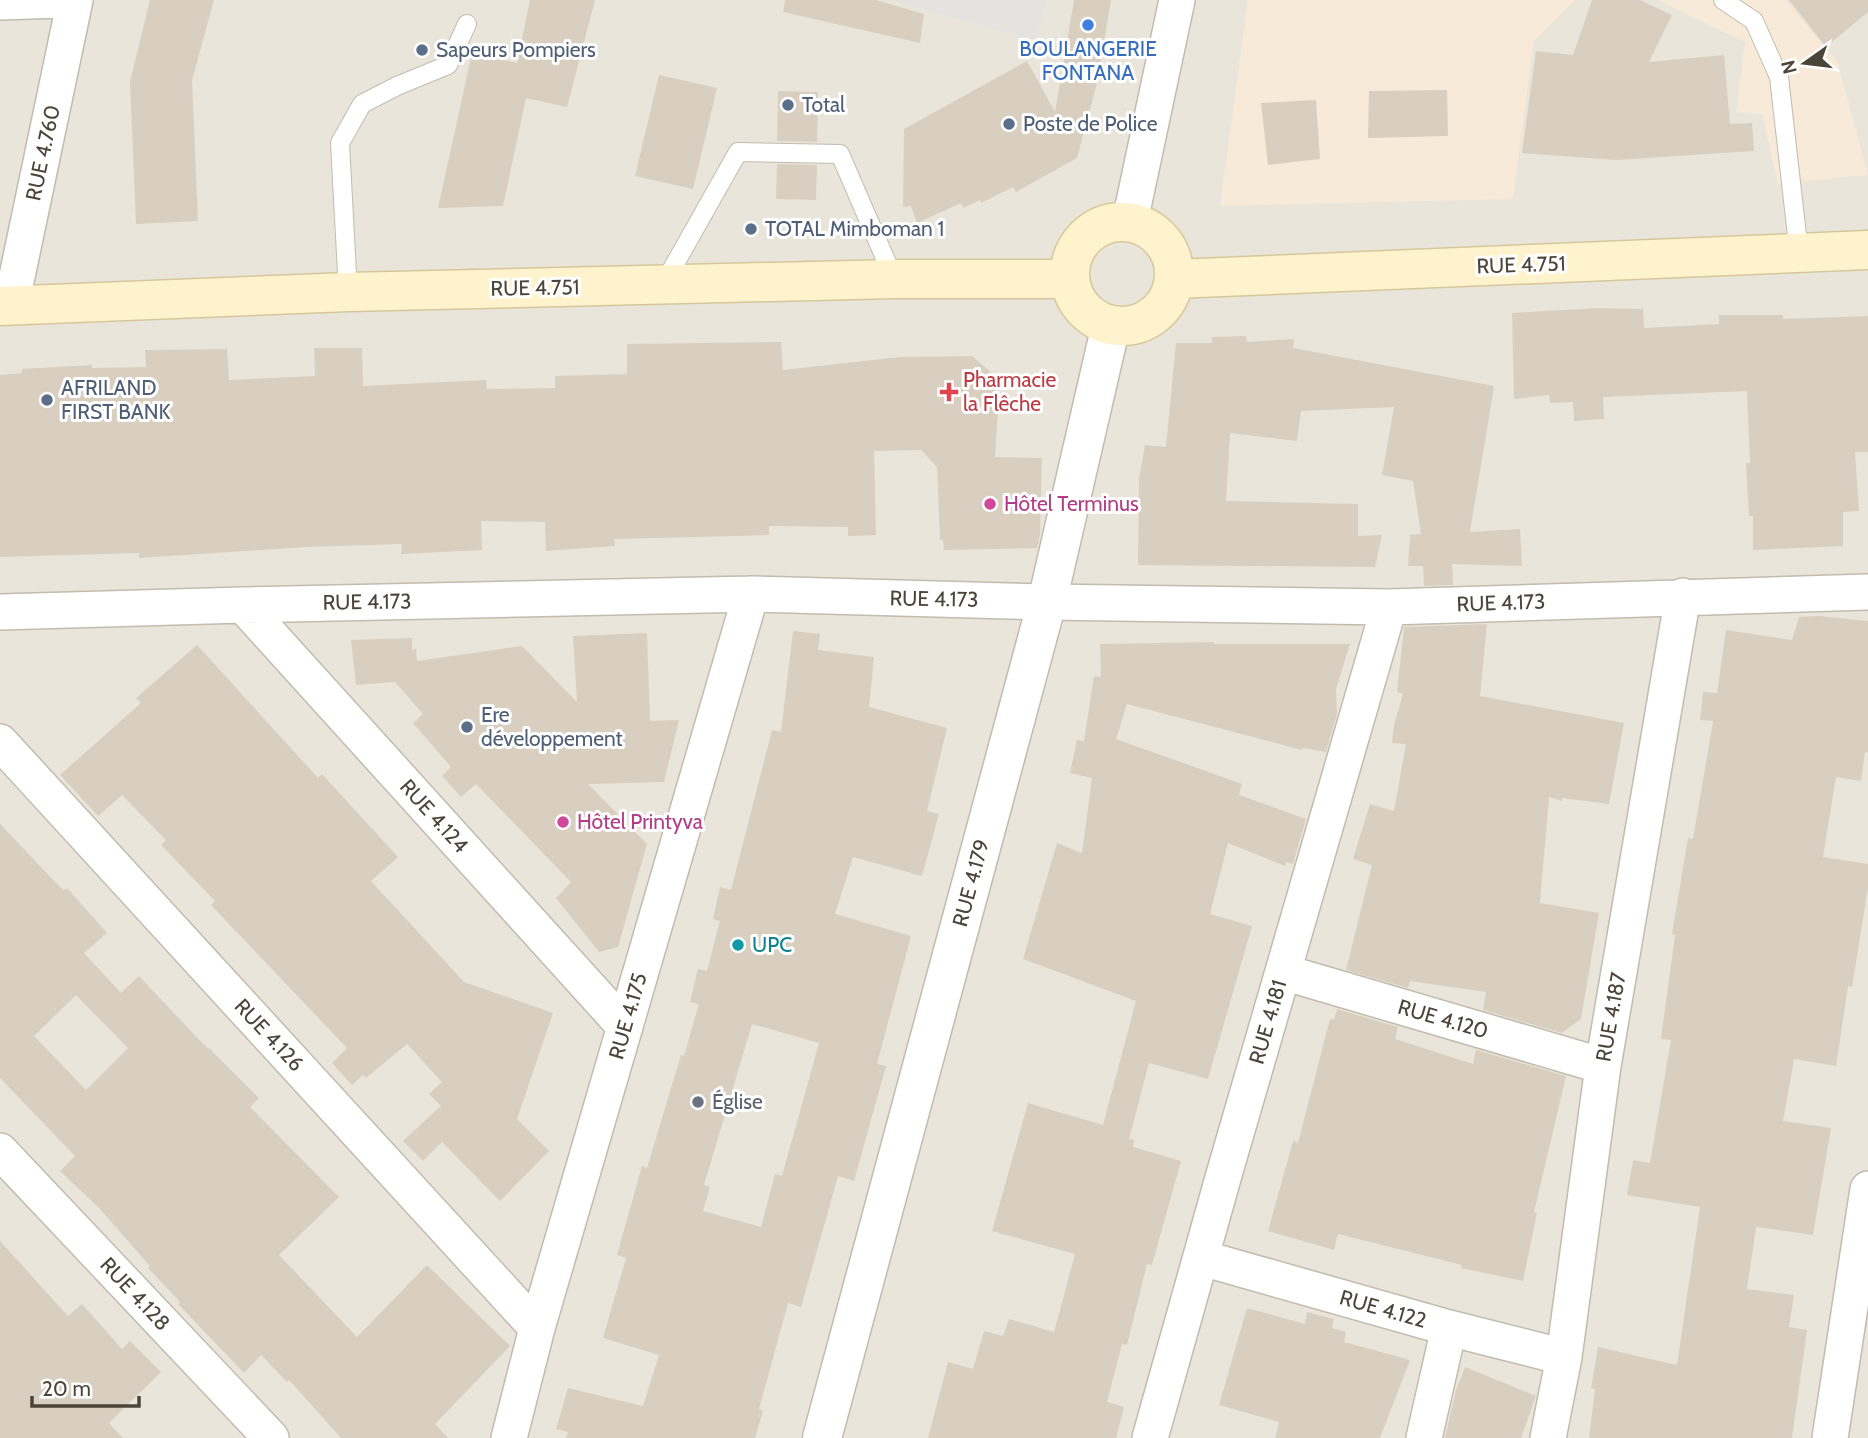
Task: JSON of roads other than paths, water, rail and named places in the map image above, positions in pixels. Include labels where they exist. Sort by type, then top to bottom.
[{"type":"main road","points":[[1130,221],[1148,228],[1163,242],[1172,259],[1174,279],[1167,300],[1153,316],[1132,325],[1111,325],[1091,317],[1076,300],[1070,279],[1071,260],[1079,243],[1093,229],[1110,222],[1130,221]]},
{"type":"main road","name":"RUE 4.751","points":[[1174,279],[1868,250]]},
{"type":"main road","name":"RUE 4.751","points":[[6,306],[348,292],[894,279],[1070,279]]},
{"type":"street","points":[[0,2],[61,0]]},
{"type":"street","name":"RUE 4.760","points":[[6,306],[75,0]]},
{"type":"street","points":[[1130,221],[1177,0]]},
{"type":"street","name":"RUE 4.179","points":[[822,1438],[1047,602],[1111,325]]},
{"type":"street","name":"RUE 4.173","points":[[0,612],[751,594],[1389,607],[1868,592]]},
{"type":"street","name":"RUE 4.175","points":[[509,1438],[537,1328],[751,594]]},
{"type":"street","name":"RUE 4.187","points":[[1548,1438],[1564,1357],[1603,1066],[1683,596]]},
{"type":"street","name":"RUE 4.124","points":[[243,605],[625,1027]]},
{"type":"street","name":"RUE 4.181","points":[[1150,1438],[1389,607]]},
{"type":"street","name":"RUE 4.126","points":[[0,741],[537,1328]]},
{"type":"street","name":"RUE 4.120","points":[[1283,972],[1603,1066]]},
{"type":"street","name":"RUE 4.128","points":[[0,1151],[271,1438]]},
{"type":"street","points":[[1830,1438],[1868,1189]]},
{"type":"street","name":"RUE 4.122","points":[[1202,1258],[1449,1328],[1564,1357]]},
{"type":"street","points":[[1424,1438],[1449,1328]]},
{"type":"lane","points":[[1723,0],[1754,21],[1779,77],[1798,253]]},
{"type":"lane","points":[[348,292],[340,143],[362,104],[448,65],[467,24]]},
{"type":"lane","points":[[663,285],[737,152],[840,154],[894,279]]},
{"type":"place","name":"BOULANGERIE FONTANA","points":[[1088,25]]},
{"type":"place","name":"Sapeurs Pompiers","points":[[422,50]]},
{"type":"place","name":"Total","points":[[788,105]]},
{"type":"place","name":"Poste de Police","points":[[1009,124]]},
{"type":"place","name":"TOTAL Mimboman 1","points":[[751,229]]},
{"type":"place","name":"Pharmacie la Flêche","points":[[949,392]]},
{"type":"place","name":"AFRILAND FIRST BANK","points":[[47,400]]},
{"type":"place","name":"Hôtel Terminus","points":[[990,504]]},
{"type":"place","name":"Ere développement","points":[[467,727]]},
{"type":"place","name":"Hôtel Printyva","points":[[563,822]]},
{"type":"place","name":"UPC","points":[[738,945]]},
{"type":"place","name":"Église","points":[[698,1102]]}]
